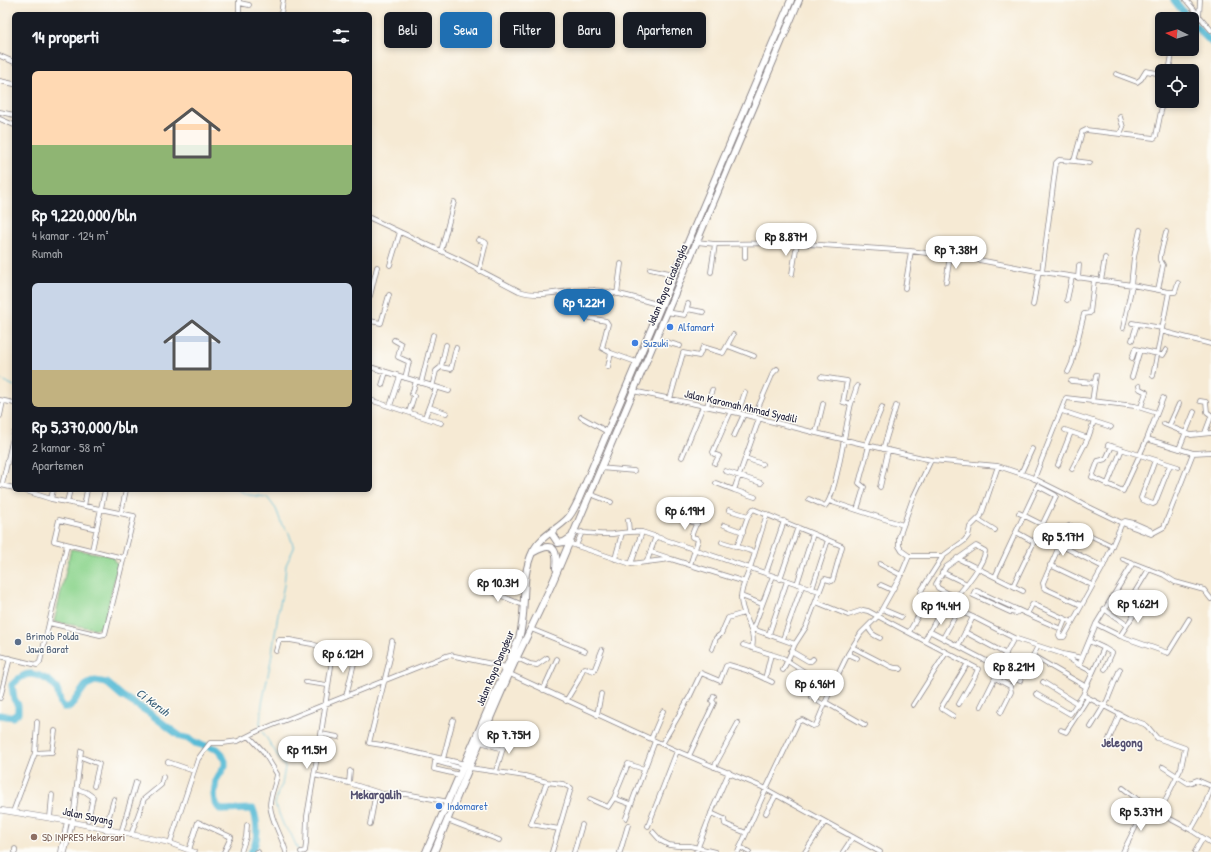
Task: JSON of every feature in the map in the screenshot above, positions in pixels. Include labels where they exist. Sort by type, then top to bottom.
[{"type":"highway","name":"Jalan Raya Cicalengka","points":[[533,552],[540,542],[566,519],[575,507],[606,431],[791,0]]},
{"type":"highway","name":"Jalan Raya Cicalengka","points":[[554,578],[799,0]]},
{"type":"highway","points":[[670,282],[678,286]]},
{"type":"highway","points":[[553,530],[552,534],[558,543],[564,542],[573,534]]},
{"type":"highway","points":[[533,552],[543,547],[548,547],[553,550],[557,559],[554,578]]},
{"type":"highway","name":"Jalan Raya Dangdeur","points":[[434,852],[448,820],[466,767],[523,626],[525,575],[533,552]]},
{"type":"highway","name":"Jalan Raya Dangdeur","points":[[426,852],[460,775],[481,742],[517,658],[554,578]]},
{"type":"main road","name":"Jalan Sayang","points":[[0,810],[70,821],[105,830],[170,843],[192,851]]},
{"type":"street","points":[[281,12],[283,0]]},
{"type":"street","points":[[1186,0],[1195,12]]},
{"type":"street","points":[[1200,0],[1199,18],[1211,30]]},
{"type":"street","points":[[239,2],[249,5]]},
{"type":"street","points":[[0,56],[12,61]]},
{"type":"street","points":[[1116,74],[1137,82],[1146,71],[1155,73]]},
{"type":"street","points":[[0,81],[12,84]]},
{"type":"street","points":[[1074,161],[1082,132],[1088,130],[1154,138],[1156,136],[1162,108]]},
{"type":"street","points":[[0,112],[12,115]]},
{"type":"street","points":[[1120,117],[1122,127],[1120,134]]},
{"type":"street","points":[[0,119],[12,124]]},
{"type":"street","points":[[1033,305],[1041,272],[1056,162],[1059,160],[1090,163]]},
{"type":"street","points":[[440,251],[454,202]]},
{"type":"street","points":[[372,219],[528,294],[542,295],[594,290],[661,305]]},
{"type":"street","points":[[770,230],[770,243]]},
{"type":"street","points":[[1124,328],[1134,256],[1140,230]]},
{"type":"street","points":[[390,265],[400,232]]},
{"type":"street","points":[[1158,290],[1163,265],[1160,260],[1160,256],[1166,232]]},
{"type":"street","points":[[479,240],[485,242],[486,244],[479,271]]},
{"type":"street","points":[[697,242],[715,244],[797,243],[911,251],[998,263],[1041,272],[1169,292],[1175,292],[1178,284]]},
{"type":"street","points":[[792,274],[797,243]]},
{"type":"street","points":[[711,272],[715,244]]},
{"type":"street","points":[[745,244],[745,258]]},
{"type":"street","points":[[904,288],[911,251]]},
{"type":"street","points":[[946,282],[950,256]]},
{"type":"street","points":[[1101,281],[1105,258]]},
{"type":"street","points":[[617,294],[621,264]]},
{"type":"street","points":[[1078,278],[1079,265]]},
{"type":"street","points":[[372,288],[377,267]]},
{"type":"street","points":[[650,270],[674,274]]},
{"type":"street","points":[[1067,300],[1072,277]]},
{"type":"street","points":[[1068,372],[1071,368],[1084,314],[1089,313],[1094,280]]},
{"type":"street","points":[[594,290],[588,314],[590,318],[608,322],[602,346],[603,349],[636,362]]},
{"type":"street","points":[[1153,376],[1169,292]]},
{"type":"street","points":[[372,321],[381,323],[389,295]]},
{"type":"street","points":[[666,312],[684,315],[688,304]]},
{"type":"street","points":[[687,309],[703,312]]},
{"type":"street","points":[[1132,323],[1211,344]]},
{"type":"street","points":[[1132,340],[1137,324]]},
{"type":"street","points":[[409,412],[413,395],[433,335]]},
{"type":"street","points":[[670,399],[683,353],[699,356],[703,347],[723,353],[733,335]]},
{"type":"street","points":[[655,339],[680,346]]},
{"type":"street","points":[[390,406],[409,362],[398,356],[401,344],[394,340]]},
{"type":"street","points":[[425,417],[434,387],[436,370],[441,366],[446,346]]},
{"type":"street","points":[[728,346],[754,356]]},
{"type":"street","points":[[441,366],[451,369],[456,348]]},
{"type":"street","points":[[1132,358],[1134,350],[1164,355],[1166,350]]},
{"type":"street","points":[[1132,376],[1140,350]]},
{"type":"street","points":[[608,367],[611,353]]},
{"type":"street","points":[[372,367],[449,391]]},
{"type":"street","points":[[734,490],[757,418],[773,373],[777,369]]},
{"type":"street","points":[[382,385],[386,372]]},
{"type":"street","points":[[1092,402],[1096,375]]},
{"type":"street","points":[[821,377],[847,381],[843,402],[851,404]]},
{"type":"street","points":[[1071,381],[1094,383]]},
{"type":"street","points":[[809,499],[825,506],[829,501],[851,404],[857,386]]},
{"type":"street","points":[[1139,386],[1140,389],[1146,392],[1141,407]]},
{"type":"street","points":[[682,457],[712,390]]},
{"type":"street","name":"Jalan Karomah Ahmad Syadili","points":[[633,391],[732,411],[888,451],[931,460],[998,466],[1040,481],[1122,523],[1151,534],[1164,527],[1193,453]]},
{"type":"street","points":[[738,413],[746,392]]},
{"type":"street","points":[[1034,479],[1066,398],[1141,407],[1157,413]]},
{"type":"street","points":[[1163,398],[1147,439],[1139,455],[1124,490],[1122,491],[1107,485],[1093,478],[1092,475],[1098,461],[1106,459],[1110,445],[1139,455],[1178,467]]},
{"type":"street","points":[[0,416],[2,400],[12,402]]},
{"type":"street","points":[[372,401],[441,423]]},
{"type":"street","points":[[1200,401],[1206,402],[1206,412],[1211,416],[1205,433]]},
{"type":"street","points":[[816,433],[824,404]]},
{"type":"street","points":[[1169,426],[1179,404]]},
{"type":"street","points":[[883,449],[896,406]]},
{"type":"street","points":[[429,407],[446,412]]},
{"type":"street","points":[[857,510],[864,487],[859,483],[868,446],[882,407]]},
{"type":"street","points":[[715,463],[719,456],[714,454],[714,452],[732,411]]},
{"type":"street","points":[[1062,411],[1111,427]]},
{"type":"street","points":[[1179,449],[1194,412]]},
{"type":"street","points":[[734,436],[744,414]]},
{"type":"street","points":[[581,417],[606,431]]},
{"type":"street","points":[[1072,469],[1088,438],[1094,421]]},
{"type":"street","points":[[1164,424],[1192,435],[1211,432]]},
{"type":"street","points":[[1065,430],[1088,438]]},
{"type":"street","points":[[1058,465],[1072,432]]},
{"type":"street","points":[[1147,439],[1193,453],[1211,452]]},
{"type":"street","points":[[12,441],[1,485],[12,488]]},
{"type":"street","points":[[1021,473],[1032,449]]},
{"type":"street","points":[[1107,485],[1122,449]]},
{"type":"street","points":[[880,487],[886,467],[888,451]]},
{"type":"street","points":[[745,458],[762,464]]},
{"type":"street","points":[[931,460],[903,525],[898,546],[909,556],[943,556]]},
{"type":"street","points":[[1155,460],[1141,498],[1142,500],[1153,504],[1155,504],[1170,465]]},
{"type":"street","points":[[998,466],[985,508],[979,520],[970,527],[968,536],[964,541],[943,556],[922,590],[922,594],[973,617],[1014,638],[1063,654],[1082,658]]},
{"type":"street","points":[[600,468],[634,471]]},
{"type":"street","points":[[725,471],[761,483]]},
{"type":"street","points":[[995,577],[1040,481]]},
{"type":"street","points":[[716,483],[756,497]]},
{"type":"street","points":[[1013,586],[1056,495],[1038,486]]},
{"type":"street","points":[[36,492],[51,499],[134,516],[105,634],[100,635],[49,623]]},
{"type":"street","points":[[51,499],[53,492]]},
{"type":"street","points":[[67,502],[70,492]]},
{"type":"street","points":[[84,506],[87,492]]},
{"type":"street","points":[[92,550],[105,492]]},
{"type":"street","points":[[121,513],[126,492]]},
{"type":"street","points":[[590,494],[611,502]]},
{"type":"street","points":[[829,501],[903,525]]},
{"type":"street","points":[[737,547],[748,516],[753,509],[842,546],[833,579],[832,581],[824,579],[806,627],[791,651],[783,670]]},
{"type":"street","points":[[729,510],[748,516]]},
{"type":"street","points":[[1019,512],[1049,528]]},
{"type":"street","points":[[752,648],[754,639],[752,629],[744,613],[741,596],[767,514]]},
{"type":"street","points":[[675,515],[696,524]]},
{"type":"street","points":[[690,565],[698,539],[692,536],[699,517]]},
{"type":"street","points":[[97,529],[59,520],[54,541],[123,558]]},
{"type":"street","points":[[628,520],[629,531]]},
{"type":"street","points":[[979,520],[995,530]]},
{"type":"street","points":[[766,574],[784,521]]},
{"type":"street","points":[[1065,620],[1059,636],[1062,638],[1064,637],[1102,567],[1122,523]]},
{"type":"street","points":[[724,525],[743,532]]},
{"type":"street","points":[[1081,605],[1044,588],[1043,583],[1069,526],[1112,546]]},
{"type":"street","points":[[780,579],[798,527]]},
{"type":"street","points":[[573,534],[582,532],[595,534],[622,533],[629,531],[642,532],[819,591]]},
{"type":"street","points":[[576,546],[582,532]]},
{"type":"street","points":[[631,564],[642,532]]},
{"type":"street","points":[[1016,532],[1034,542]]},
{"type":"street","points":[[615,558],[622,533]]},
{"type":"street","points":[[797,584],[813,534]]},
{"type":"street","points":[[647,561],[656,536]]},
{"type":"street","points":[[812,589],[828,540]]},
{"type":"street","points":[[722,542],[754,552]]},
{"type":"street","points":[[568,544],[631,564],[671,559]]},
{"type":"street","points":[[0,656],[39,664],[67,545]]},
{"type":"street","points":[[1060,545],[1102,567]]},
{"type":"street","points":[[976,546],[985,552],[977,569],[967,584],[955,597],[936,586],[942,572],[957,558],[976,546]]},
{"type":"street","points":[[651,552],[745,582]]},
{"type":"street","points":[[749,852],[739,850],[798,722],[802,720],[815,726],[824,703],[848,654],[868,626],[878,616],[901,575],[909,556]]},
{"type":"street","points":[[957,558],[1023,591]]},
{"type":"street","points":[[1123,559],[1164,575],[1176,582],[1204,590],[1211,599]]},
{"type":"street","points":[[1079,665],[1096,624],[1112,596],[1134,563]]},
{"type":"street","points":[[880,564],[901,575]]},
{"type":"street","points":[[1050,565],[1092,585]]},
{"type":"street","points":[[1126,605],[1149,569]]},
{"type":"street","points":[[942,572],[967,584]]},
{"type":"street","points":[[752,629],[772,576]]},
{"type":"street","points":[[769,634],[787,581]]},
{"type":"street","points":[[881,585],[892,590]]},
{"type":"street","points":[[478,586],[523,606]]},
{"type":"street","points":[[783,639],[802,586]]},
{"type":"street","points":[[1019,611],[1014,613],[973,595],[976,591],[1061,629]]},
{"type":"street","points":[[741,596],[762,604]]},
{"type":"street","points":[[1112,596],[1136,612]]},
{"type":"street","points":[[909,632],[928,597]]},
{"type":"street","points":[[994,605],[996,600]]},
{"type":"street","points":[[816,602],[848,615],[863,610],[868,611],[978,669],[959,704]]},
{"type":"street","points":[[1120,636],[1142,602]]},
{"type":"street","points":[[1027,614],[1034,604],[1072,622]]},
{"type":"street","points":[[925,640],[944,605]]},
{"type":"street","points":[[882,609],[901,617]]},
{"type":"street","points":[[1104,610],[1128,625]]},
{"type":"street","points":[[943,638],[958,611]]},
{"type":"street","points":[[712,650],[716,638],[722,634],[728,618],[744,613]]},
{"type":"street","points":[[958,646],[973,617]]},
{"type":"street","points":[[1096,624],[1120,636],[1168,653],[1189,619]]},
{"type":"street","points":[[868,626],[870,632],[880,638]]},
{"type":"street","points":[[531,629],[585,651]]},
{"type":"street","points":[[752,629],[795,644]]},
{"type":"street","points":[[929,631],[998,666]]},
{"type":"street","points":[[965,632],[1006,654]]},
{"type":"street","points":[[981,706],[995,678],[994,675],[998,666],[1014,638]]},
{"type":"street","points":[[276,650],[279,640],[290,640],[312,644],[332,651],[321,734],[307,816],[306,848],[305,851],[301,852]]},
{"type":"street","points":[[392,641],[390,658],[369,743],[382,744],[443,759],[466,767]]},
{"type":"street","points":[[1089,641],[1112,653],[1105,669]]},
{"type":"street","points":[[743,645],[778,656],[831,689]]},
{"type":"street","points":[[1006,674],[1020,681],[1038,646]]},
{"type":"street","points":[[852,647],[880,662],[885,662],[893,668],[898,667],[902,669]]},
{"type":"street","points":[[1036,694],[1071,713],[1083,695],[1104,648]]},
{"type":"street","points":[[566,701],[583,669],[594,671],[602,650]]},
{"type":"street","points":[[791,651],[808,661],[813,659]]},
{"type":"street","points":[[913,705],[946,653]]},
{"type":"street","points":[[765,679],[771,654]]},
{"type":"street","points":[[848,654],[857,658]]},
{"type":"street","points":[[1063,654],[1079,665],[1093,672]]},
{"type":"street","points":[[346,696],[356,655]]},
{"type":"street","points":[[170,843],[198,759],[210,743],[238,741],[447,655],[506,667]]},
{"type":"street","points":[[1033,656],[1086,687]]},
{"type":"street","points":[[0,690],[9,658]]},
{"type":"street","points":[[0,698],[9,658]]},
{"type":"street","points":[[517,658],[530,664],[537,665],[547,658]]},
{"type":"street","points":[[543,690],[556,659]]},
{"type":"street","points":[[953,716],[942,709],[942,706],[968,663]]},
{"type":"street","points":[[662,744],[687,702],[701,673],[720,681],[726,666],[729,665],[746,670],[772,682]]},
{"type":"street","points":[[1091,727],[1104,706],[1120,669]]},
{"type":"street","points":[[510,674],[677,751],[766,789],[880,852]]},
{"type":"street","points":[[995,678],[1011,688],[1011,692],[1001,712]]},
{"type":"street","points":[[306,682],[327,685]]},
{"type":"street","points":[[1043,682],[1078,704]]},
{"type":"street","points":[[597,715],[601,694]]},
{"type":"street","points":[[1083,695],[1147,726],[1157,738],[1185,748],[1182,763],[1177,776],[1159,813]]},
{"type":"street","points":[[689,756],[714,703],[712,702],[714,696]]},
{"type":"street","points":[[811,696],[864,725]]},
{"type":"street","points":[[1061,730],[1066,732],[1088,698]]},
{"type":"street","points":[[626,818],[663,711]]},
{"type":"street","points":[[1109,739],[1120,714]]},
{"type":"street","points":[[443,759],[453,720]]},
{"type":"street","points":[[13,812],[34,753],[37,722]]},
{"type":"street","points":[[714,767],[738,723]]},
{"type":"street","points":[[34,753],[52,752],[55,731]]},
{"type":"street","points":[[321,734],[338,737]]},
{"type":"street","points":[[249,736],[263,751],[277,774],[270,805],[273,819],[284,843],[286,852]]},
{"type":"street","points":[[496,771],[507,736]]},
{"type":"street","points":[[481,742],[502,750]]},
{"type":"street","points":[[65,852],[77,789],[81,751]]},
{"type":"street","points":[[648,826],[677,751]]},
{"type":"street","points":[[81,757],[99,764],[94,786]]},
{"type":"street","points":[[460,775],[434,769],[435,761],[525,776],[547,782],[562,784],[570,788],[552,852]]},
{"type":"street","points":[[168,762],[194,771]]},
{"type":"street","points":[[590,798],[608,807],[614,798],[628,764],[644,769]]},
{"type":"street","points":[[1163,767],[1188,782],[1197,780],[1211,786]]},
{"type":"street","points":[[349,783],[350,771]]},
{"type":"street","points":[[696,852],[729,772]]},
{"type":"street","points":[[314,774],[376,792],[428,797],[449,802]]},
{"type":"street","points":[[131,835],[144,799],[161,784],[163,777]]},
{"type":"street","points":[[122,833],[136,782]]},
{"type":"street","points":[[547,782],[531,824],[559,829]]},
{"type":"street","points":[[1123,788],[1146,806],[1191,830],[1211,843]]},
{"type":"street","points":[[77,789],[86,792],[93,797],[88,820]]},
{"type":"street","points":[[1191,830],[1204,807],[1211,789]]},
{"type":"street","points":[[370,824],[376,792]]},
{"type":"street","points":[[50,818],[52,795]]},
{"type":"street","points":[[766,813],[776,795]]},
{"type":"street","points":[[614,798],[630,804]]},
{"type":"street","points":[[105,830],[114,799]]},
{"type":"street","points":[[1123,852],[1146,806]]},
{"type":"street","points":[[711,813],[724,819],[725,824],[746,833]]},
{"type":"street","points":[[448,820],[499,840]]},
{"type":"street","points":[[61,852],[70,821]]},
{"type":"street","points":[[192,851],[198,822],[231,838],[224,852]]},
{"type":"street","points":[[806,852],[825,822]]},
{"type":"street","points":[[241,852],[246,837],[247,825]]},
{"type":"street","points":[[574,852],[582,825]]},
{"type":"street","points":[[620,852],[628,825]]},
{"type":"street","points":[[653,832],[661,841],[669,845],[698,847],[716,852]]},
{"type":"street","points":[[843,852],[853,837]]},
{"type":"street","points":[[1195,852],[1203,838]]},
{"type":"green space","points":[[71,549],[114,556],[114,561],[118,564],[104,624],[97,629],[54,622]]},
{"type":"waterway","points":[[1174,0],[1183,12]]},
{"type":"waterway","points":[[1199,30],[1211,42]]},
{"type":"waterway","points":[[0,379],[12,385]]},
{"type":"waterway","points":[[242,492],[249,495],[267,497],[276,509],[282,525],[289,533],[294,548],[286,565],[284,585],[262,704],[260,723],[261,728]]},
{"type":"waterway","name":"Ci Keruh","points":[[0,715],[13,717],[18,713],[18,705],[14,699],[12,685],[25,675],[31,674],[38,676],[53,684],[57,690],[60,703],[63,707],[70,707],[86,685],[95,681],[107,683],[122,696],[148,712],[181,737],[190,739],[195,743],[217,749],[221,753],[225,761],[225,766],[216,780],[214,795],[215,802],[221,810],[253,809],[257,831],[254,848],[251,852]]},
{"type":"waterway","points":[[262,731],[285,767],[282,785],[278,792],[275,804],[284,826],[291,834],[299,852]]},
{"type":"place","name":"Alfamart","points":[[670,327]]},
{"type":"place","name":"Suzuki","points":[[635,343]]},
{"type":"place","name":"Brimob Polda Jawa Barat","points":[[18,642]]},
{"type":"place","name":"Indomaret","points":[[439,806]]},
{"type":"place","name":"SD INPRES Mekarsari","points":[[34,837]]},
{"type":"district","name":"Jelegong","points":[[1122,742]]},
{"type":"district","name":"Mekargalih","points":[[376,794]]}]
